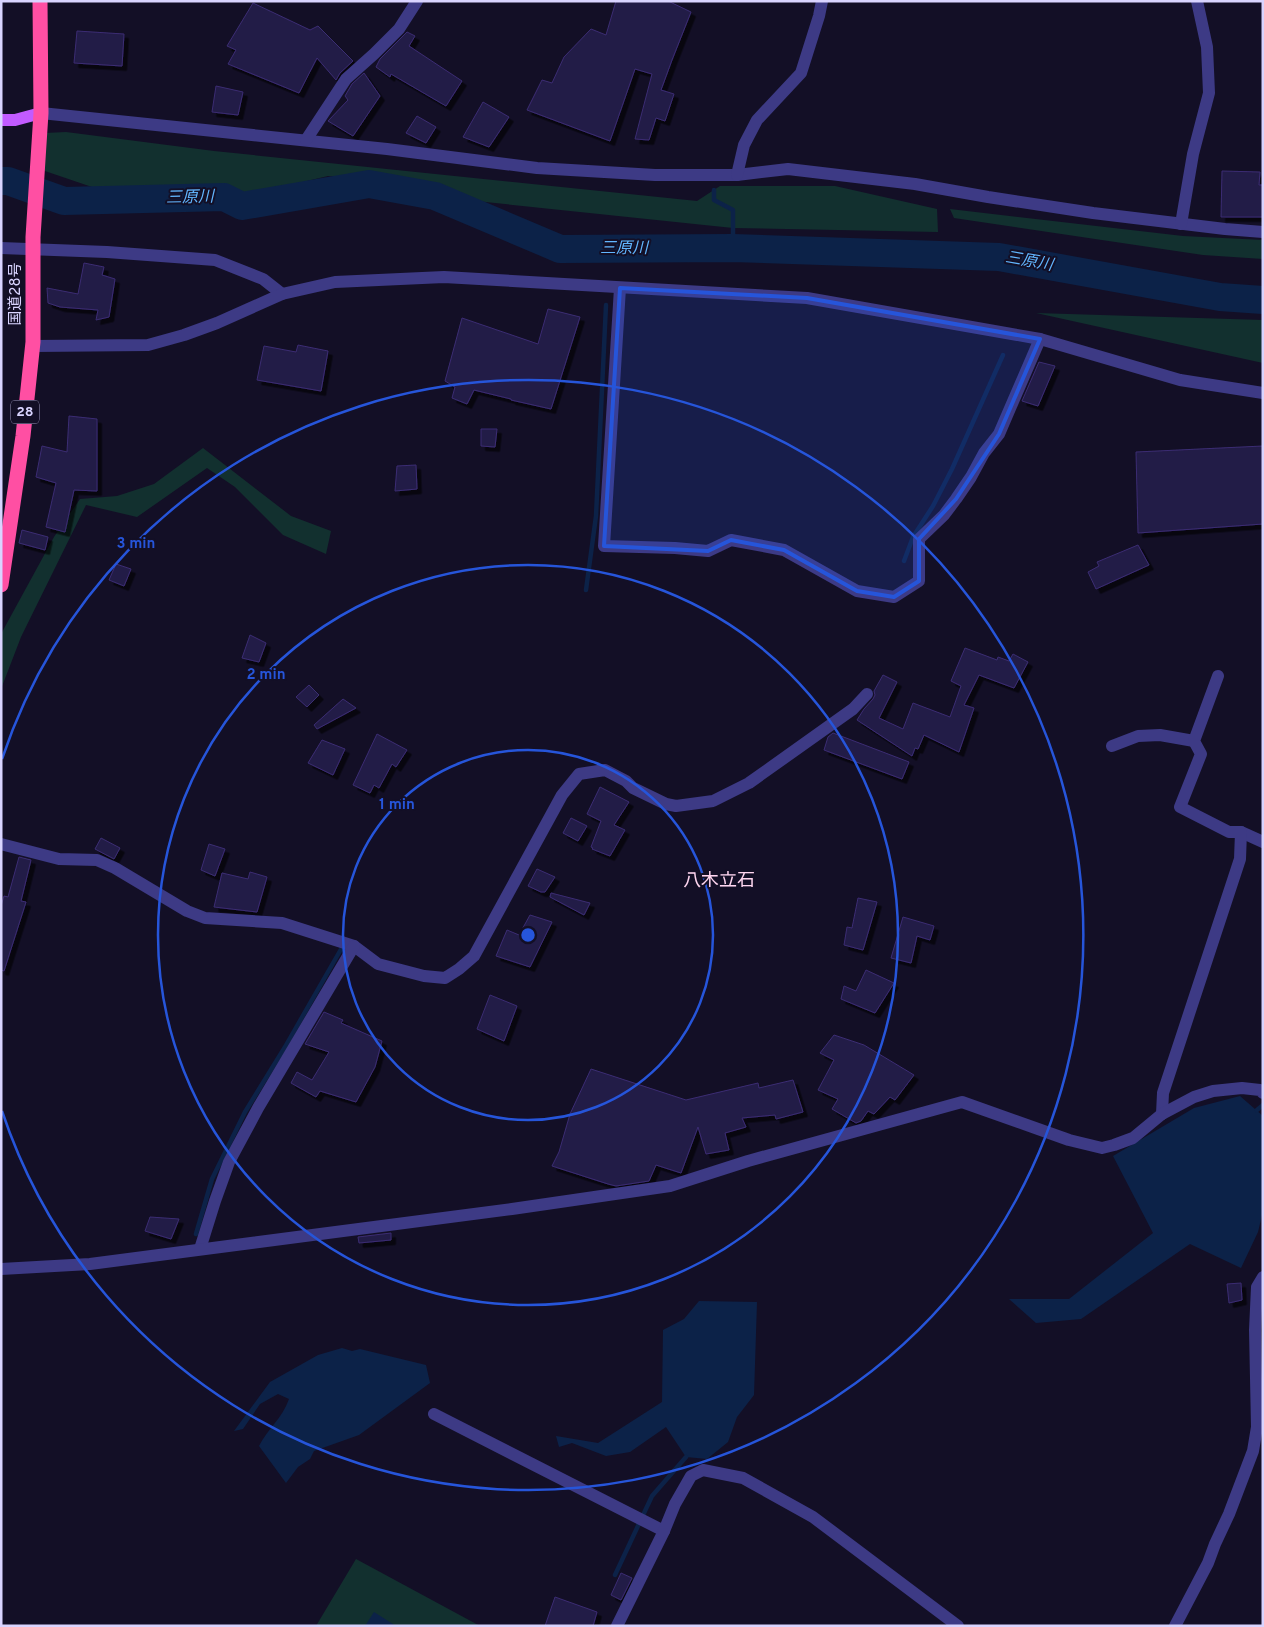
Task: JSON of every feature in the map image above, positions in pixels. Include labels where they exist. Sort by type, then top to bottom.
[{"type":"highway","name":"国道28号","points":[[2,576],[33,346],[33,244],[41,113],[40,1]]},
{"type":"main road","points":[[1,120],[15,120],[41,113]]},
{"type":"street","points":[[306,140],[346,79],[399,29],[417,1]]},
{"type":"street","points":[[737,175],[744,145],[757,120],[801,73],[822,1]]},
{"type":"street","points":[[1181,224],[1193,154],[1209,93],[1207,47],[1197,1]]},
{"type":"street","points":[[41,113],[306,140],[537,168],[655,175],[737,175],[788,169],[915,184],[998,198],[1181,224],[1263,232]]},
{"type":"street","points":[[1,248],[33,244],[215,260],[263,279],[282,294]]},
{"type":"street","points":[[33,346],[148,345],[201,329],[282,294],[335,282],[444,277],[807,298],[1040,339],[1180,380],[1263,393]]},
{"type":"street","points":[[620,288],[604,546],[708,551],[731,540],[784,550],[857,592],[894,597],[919,581],[919,539],[944,515],[971,478],[984,453],[1000,434],[1040,339]]},
{"type":"street","points":[[1218,676],[1194,741],[1201,754],[1180,807],[1230,832],[1241,832],[1263,842]]},
{"type":"street","points":[[1,844],[59,860],[97,860],[115,868],[186,911],[205,918],[282,923],[354,946],[378,964],[424,976],[444,978],[459,969],[474,956],[562,795],[579,774],[605,770],[626,781],[633,788],[666,804],[676,806],[713,802],[749,783],[853,709],[867,694]]},
{"type":"street","points":[[1112,746],[1138,736],[1160,735],[1194,741]]},
{"type":"street","points":[[1162,1114],[1163,1093],[1240,859],[1241,832]]},
{"type":"street","points":[[200,1249],[229,1162],[258,1108],[354,946]]},
{"type":"street","points":[[1,1269],[90,1264],[512,1209],[670,1186],[748,1161],[962,1102],[1069,1140],[1102,1148],[1114,1146],[1133,1138],[1162,1114],[1194,1097],[1214,1090],[1242,1088],[1260,1090],[1263,1093]]},
{"type":"street","points":[[1175,1626],[1208,1563],[1253,1451],[1257,1427],[1255,1330],[1257,1287],[1263,1277]]},
{"type":"street","points":[[434,1414],[664,1531]]},
{"type":"street","points":[[617,1626],[664,1531],[675,1504],[691,1476],[703,1470],[743,1478],[812,1517],[958,1626]]},
{"type":"highlighted area","points":[[620,288],[807,298],[1040,339],[999,434],[956,499],[919,539],[919,581],[894,597],[857,591],[784,550],[731,540],[708,551],[604,546]]},
{"type":"green space","points":[[66,132],[214,151],[697,201],[720,186],[835,186],[937,209],[938,232],[733,228],[466,200],[441,192],[375,179],[328,176],[243,196],[230,193],[183,198],[150,196],[92,187],[42,170],[45,133]]},
{"type":"green space","points":[[950,209],[1183,236],[1263,240],[1263,259],[1203,255],[954,218]]},
{"type":"green space","points":[[1036,313],[1263,320],[1263,363]]},
{"type":"green space","points":[[203,448],[291,516],[331,531],[326,554],[283,535],[235,487],[207,468],[137,517],[86,505],[21,637],[1,689],[1,634],[54,537],[80,499],[117,496],[154,484]]},
{"type":"green space","points":[[356,1559],[480,1626],[316,1626]]},
{"type":"water","points":[[1240,1096],[1263,1116],[1263,1211],[1258,1232],[1241,1268],[1190,1244],[1081,1319],[1036,1323],[1009,1299],[1069,1299],[1153,1233],[1113,1156],[1194,1108]]},
{"type":"water","points":[[699,1301],[757,1302],[754,1395],[737,1417],[728,1442],[707,1459],[686,1457],[666,1427],[630,1452],[606,1456],[572,1443],[559,1447],[556,1436],[598,1443],[662,1402],[663,1330],[684,1319]]},
{"type":"water","points":[[342,1348],[352,1351],[360,1349],[426,1365],[430,1383],[359,1435],[314,1451],[310,1459],[298,1467],[286,1483],[259,1446],[283,1412],[289,1399],[278,1394],[260,1404],[243,1429],[234,1431],[270,1382],[318,1355]]},
{"type":"water","points":[[374,1612],[396,1626],[365,1626]]},
{"type":"building","points":[[616,1],[668,1],[691,12],[661,90],[674,94],[665,121],[656,118],[649,140],[635,139],[652,74],[635,69],[610,141],[527,110],[542,80],[552,83],[564,57],[591,29],[606,35]]},
{"type":"building","points":[[253,3],[310,30],[318,26],[353,61],[340,73],[336,80],[317,58],[299,93],[228,64],[236,50],[227,46]]},
{"type":"building","points":[[77,31],[124,34],[122,66],[74,63]]},
{"type":"building","points":[[407,32],[415,36],[409,46],[462,81],[446,106],[391,74],[390,77],[376,67],[380,59]]},
{"type":"building","points":[[364,73],[380,96],[353,136],[328,121],[348,100],[345,96],[352,84]]},
{"type":"building","points":[[216,86],[243,92],[238,115],[212,112]]},
{"type":"building","points":[[483,102],[509,117],[489,147],[463,137]]},
{"type":"building","points":[[417,116],[436,127],[426,143],[406,133]]},
{"type":"building","points":[[1222,171],[1260,172],[1259,185],[1263,185],[1263,217],[1221,217]]},
{"type":"building","points":[[84,263],[104,267],[102,275],[115,279],[109,317],[96,320],[98,310],[60,307],[48,303],[47,288],[78,294]]},
{"type":"building","points":[[548,309],[580,317],[551,409],[474,390],[467,404],[452,398],[455,387],[445,381],[462,318],[538,344]]},
{"type":"building","points":[[298,345],[328,351],[321,391],[257,380],[264,346],[296,352]]},
{"type":"building","points":[[1039,362],[1055,366],[1038,406],[1022,401]]},
{"type":"building","points":[[69,416],[97,419],[97,491],[74,490],[65,532],[46,527],[56,483],[36,477],[42,446],[67,452]]},
{"type":"building","points":[[481,429],[497,429],[495,447],[481,446]]},
{"type":"building","points":[[1263,446],[1263,524],[1138,533],[1136,452]]},
{"type":"building","points":[[416,465],[417,489],[395,491],[397,466]]},
{"type":"building","points":[[22,530],[48,537],[45,550],[19,543]]},
{"type":"building","points":[[1138,545],[1149,565],[1096,589],[1088,572],[1099,566],[1097,562]]},
{"type":"building","points":[[116,564],[131,569],[124,586],[109,580]]},
{"type":"building","points":[[250,635],[266,643],[259,662],[242,658]]},
{"type":"building","points":[[965,648],[997,660],[998,657],[1009,661],[1013,654],[1028,662],[1014,688],[979,675],[964,705],[974,708],[959,752],[924,735],[918,749],[915,748],[912,756],[857,720],[873,699],[874,691],[883,675],[897,682],[879,718],[903,729],[913,703],[950,717],[961,686],[951,681]]},
{"type":"building","points":[[309,685],[319,695],[307,707],[296,697]]},
{"type":"building","points":[[343,699],[356,708],[317,729],[314,725]]},
{"type":"building","points":[[833,733],[909,762],[902,779],[824,750],[828,737]]},
{"type":"building","points":[[377,734],[407,750],[396,767],[392,764],[379,788],[374,785],[370,793],[353,785]]},
{"type":"building","points":[[322,740],[345,749],[333,775],[308,763]]},
{"type":"building","points":[[600,787],[629,802],[614,825],[625,830],[610,856],[591,847],[601,821],[587,814]]},
{"type":"building","points":[[571,818],[587,826],[578,841],[563,833]]},
{"type":"building","points":[[101,838],[120,848],[114,859],[95,849]]},
{"type":"building","points":[[209,844],[225,849],[215,876],[201,870]]},
{"type":"building","points":[[19,857],[31,860],[21,901],[26,902],[4,971],[1,970],[1,906],[4,896],[8,897]]},
{"type":"building","points":[[537,869],[555,877],[545,892],[528,886]]},
{"type":"building","points":[[250,872],[267,877],[257,912],[214,907],[222,873],[248,879]]},
{"type":"building","points":[[551,893],[590,903],[584,915],[550,897]]},
{"type":"building","points":[[858,898],[877,902],[863,950],[844,945],[847,927],[852,928]]},
{"type":"building","points":[[530,915],[552,922],[530,967],[496,956],[507,930],[519,935]]},
{"type":"building","points":[[903,917],[934,926],[930,940],[917,936],[911,963],[891,958]]},
{"type":"building","points":[[866,970],[894,983],[875,1013],[841,999],[844,986],[856,991]]},
{"type":"building","points":[[490,995],[517,1006],[504,1041],[477,1029]]},
{"type":"building","points":[[324,1012],[343,1020],[341,1023],[382,1041],[375,1067],[356,1102],[320,1091],[316,1097],[291,1083],[297,1072],[312,1080],[329,1052],[305,1044]]},
{"type":"building","points":[[834,1035],[864,1045],[914,1075],[895,1100],[890,1097],[874,1114],[868,1111],[861,1121],[856,1123],[832,1109],[838,1099],[818,1090],[834,1060],[820,1053]]},
{"type":"building","points":[[591,1069],[686,1100],[758,1083],[759,1088],[793,1080],[803,1112],[776,1119],[775,1115],[742,1118],[746,1127],[725,1133],[729,1150],[706,1154],[698,1127],[681,1173],[656,1165],[649,1181],[616,1186],[552,1166],[559,1152],[570,1114]]},
{"type":"building","points":[[150,1217],[179,1219],[171,1239],[145,1231]]},
{"type":"building","points":[[391,1233],[391,1240],[359,1243],[358,1237]]},
{"type":"building","points":[[1241,1283],[1242,1300],[1229,1303],[1227,1284]]},
{"type":"building","points":[[621,1573],[632,1578],[621,1600],[611,1595]]},
{"type":"building","points":[[555,1597],[597,1612],[593,1626],[545,1626]]},
{"type":"waterway","name":"三原川","points":[[1,181],[8,181],[64,201],[224,197],[242,206],[369,184],[435,196],[560,249],[733,248],[999,257],[1220,297],[1263,300]]},
{"type":"waterway","points":[[714,190],[714,200],[733,210],[733,248]]},
{"type":"waterway","points":[[586,590],[596,516],[606,305]]},
{"type":"waterway","points":[[904,561],[913,537],[933,506],[952,469],[1003,355]]},
{"type":"waterway","points":[[196,1234],[212,1179],[245,1112],[344,944]]},
{"type":"waterway","points":[[1257,1110],[1263,1105]]},
{"type":"waterway","points":[[615,1575],[652,1496],[686,1457]]},
{"type":"district","name":"八木立石","points":[[719,881]]}]
